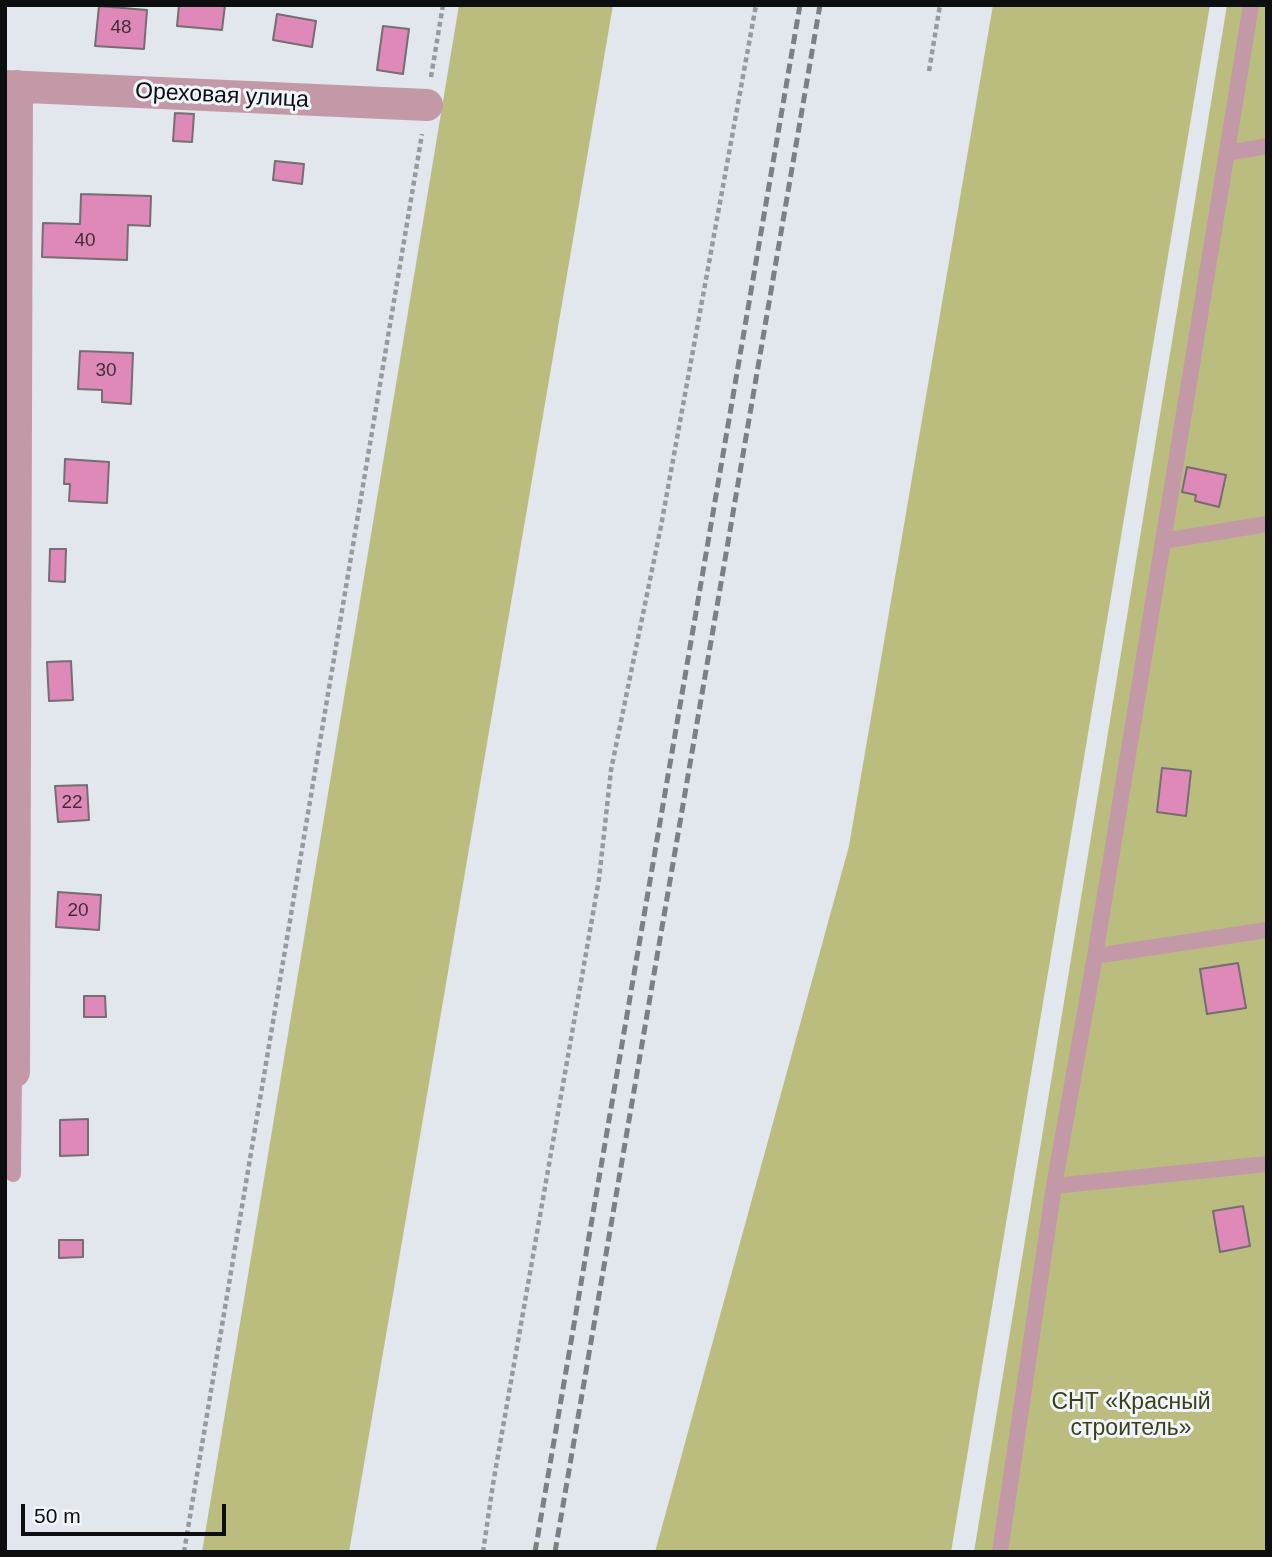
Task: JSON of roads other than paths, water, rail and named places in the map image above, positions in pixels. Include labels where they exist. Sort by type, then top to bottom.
[{"type":"street","name":"Ореховая улица","points":[[10,1072],[11,86],[427,105]]},
{"type":"lane","points":[[1000,1552],[1054,1186],[1251,5]]},
{"type":"lane","points":[[1227,153],[1267,146]]},
{"type":"lane","points":[[1163,541],[1267,524]]},
{"type":"lane","points":[[1094,956],[1267,930]]},
{"type":"lane","points":[[10,1072],[13,1174]]},
{"type":"lane","points":[[1054,1186],[1267,1164]]},
{"type":"railway","points":[[535,1552],[800,5]]},
{"type":"railway","points":[[555,1552],[820,5]]},
{"type":"park label","name":"СНТ «Красный строитель»","points":[[1131,1416]]}]
